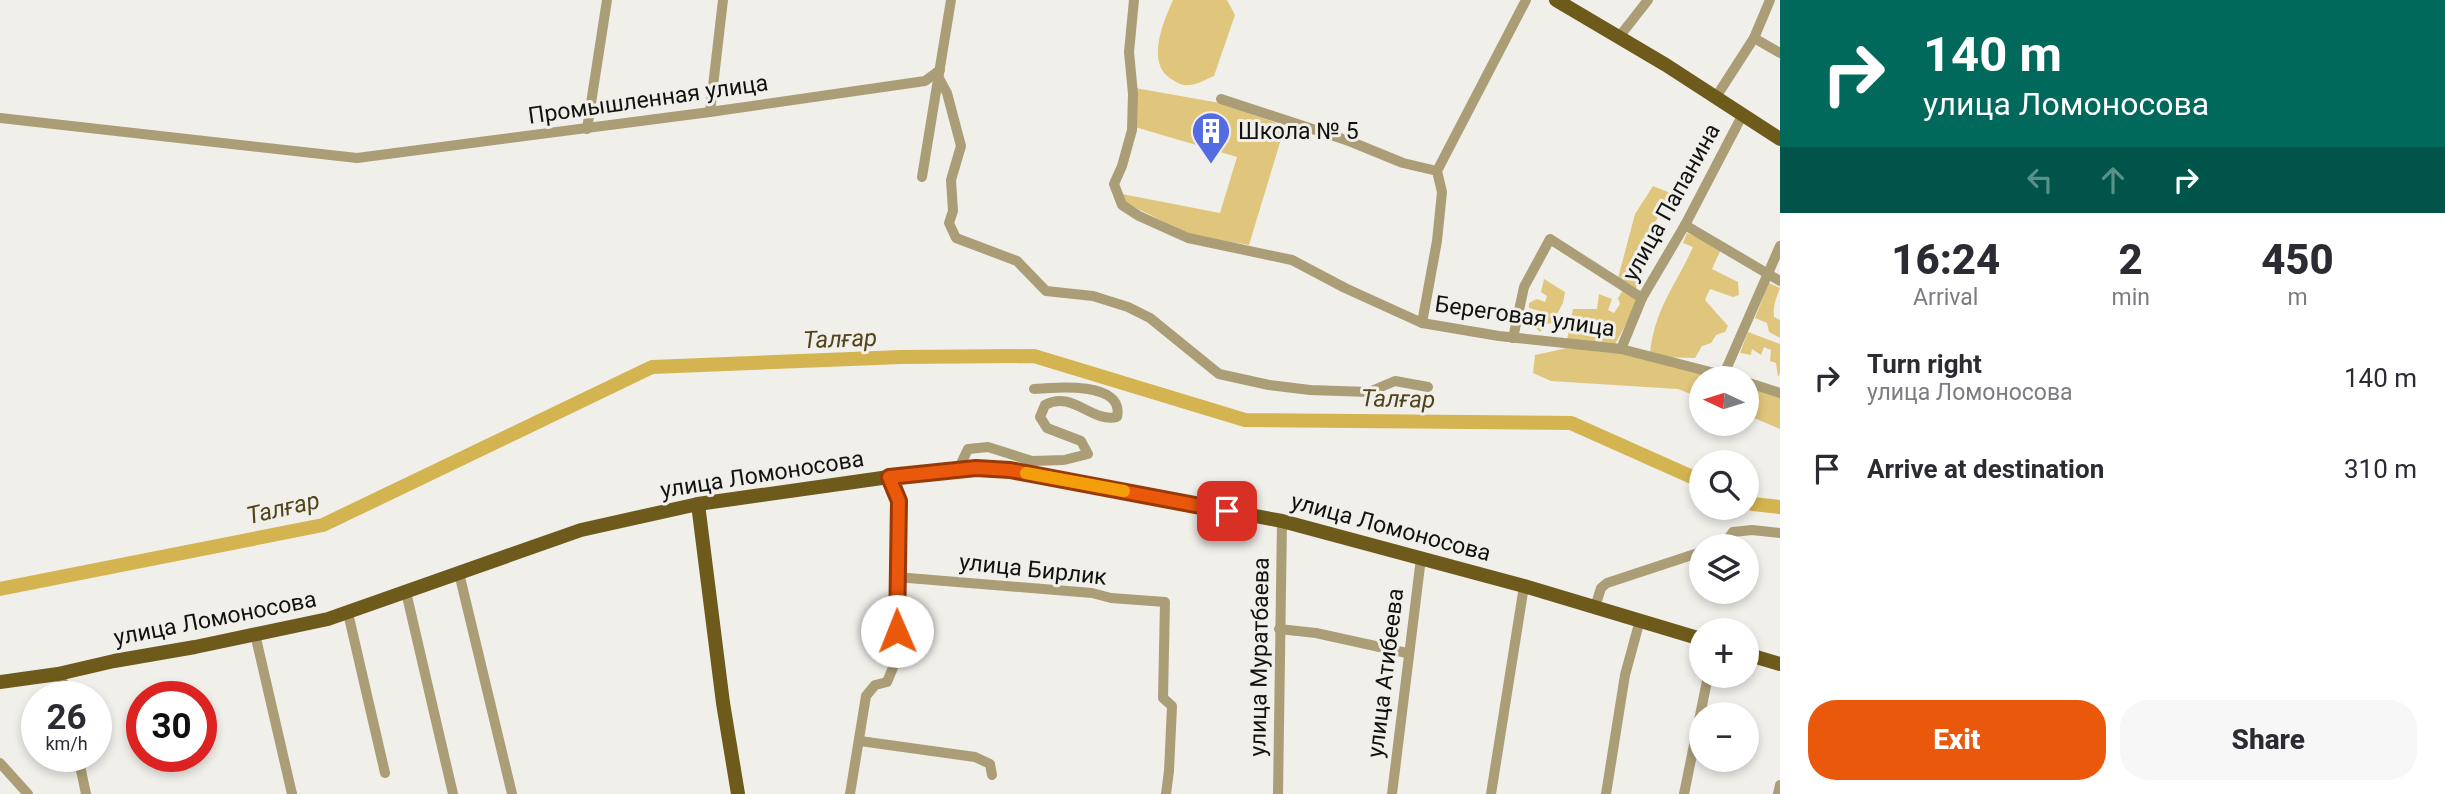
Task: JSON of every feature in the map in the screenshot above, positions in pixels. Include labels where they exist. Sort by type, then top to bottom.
[{"type":"main road","points":[[1556,0],[1780,139]]},
{"type":"main road","name":"улица Ломоносова","points":[[0,682],[58,674],[114,660],[328,619],[581,530],[698,504],[889,477],[976,468],[1010,470],[1282,521],[1524,586],[1689,635]]},
{"type":"main road","points":[[698,504],[723,703],[738,794]]},
{"type":"main road","points":[[1759,658],[1780,664]]},
{"type":"street","points":[[587,129],[607,0]]},
{"type":"street","points":[[710,112],[723,0]]},
{"type":"street","points":[[922,177],[951,0]]},
{"type":"street","name":"Береговая улица","points":[[1134,0],[1129,52],[1133,94],[1132,130],[1114,184],[1122,205],[1188,239],[1292,260],[1422,323],[1513,338],[1621,349],[1689,366]]},
{"type":"street","points":[[1422,323],[1437,241],[1442,192],[1437,171],[1525,0]]},
{"type":"street","points":[[1619,37],[1648,0]]},
{"type":"street","name":"улица Папанина","points":[[1716,97],[1754,38],[1770,0]]},
{"type":"street","points":[[1754,38],[1780,53]]},
{"type":"street","points":[[940,74],[961,146],[951,180],[953,211],[949,223],[956,238],[1017,261],[1046,291],[1093,296],[1128,307],[1150,318],[1219,374],[1269,385],[1310,390],[1369,392],[1395,381],[1427,387]]},
{"type":"street","name":"Промышленная улица","points":[[0,118],[357,158],[710,112],[925,81],[940,74]]},
{"type":"street","points":[[1221,99],[1349,141],[1403,163],[1437,171]]},
{"type":"street","name":"улица Папанина","points":[[1621,349],[1642,298],[1685,226],[1743,114]]},
{"type":"street","points":[[1685,226],[1780,281]]},
{"type":"street","points":[[1513,338],[1524,287],[1550,239],[1642,298]]},
{"type":"street","points":[[1733,366],[1780,246]]},
{"type":"street","points":[[1759,386],[1780,393]]},
{"type":"street","points":[[958,470],[968,449],[988,447],[1032,461],[1064,460],[1088,454],[1081,442],[1047,428],[1041,417],[1045,405],[1052,401],[1062,400],[1112,419],[1117,417],[1119,411],[1114,401],[1091,389],[1034,389]]},
{"type":"street","points":[[850,794],[866,696],[875,685],[887,682],[897,658],[899,501],[889,477]]},
{"type":"street","name":"улица Муратбаева","points":[[1278,794],[1282,521]]},
{"type":"street","points":[[1732,534],[1752,530],[1780,533]]},
{"type":"street","points":[[1595,607],[1601,588],[1606,583],[1689,556]]},
{"type":"street","name":"улица Атибеева","points":[[1392,794],[1407,653],[1421,558]]},
{"type":"street","points":[[459,573],[512,794]]},
{"type":"street","name":"улица Бирлик","points":[[896,577],[1091,593],[1111,598],[1165,602],[1163,698],[1172,706],[1166,794]]},
{"type":"street","points":[[1491,794],[1524,586]]},
{"type":"street","points":[[406,592],[453,794]]},
{"type":"street","points":[[348,612],[386,773]]},
{"type":"street","points":[[1606,794],[1625,675],[1640,620]]},
{"type":"street","points":[[1279,629],[1316,633],[1407,653]]},
{"type":"street","points":[[255,634],[292,794]]},
{"type":"street","points":[[58,674],[62,681]]},
{"type":"street","points":[[1684,794],[1706,688]]},
{"type":"street","points":[[860,741],[975,757],[990,764],[992,775]]},
{"type":"street","points":[[0,762],[28,794]]},
{"type":"street","points":[[81,772],[86,794]]},
{"type":"street","points":[[1778,794],[1780,785]]},
{"type":"shaded area","points":[[1173,0],[1227,0],[1235,15],[1214,76],[1195,84],[1184,85],[1177,82],[1165,73],[1160,64],[1158,54],[1161,31]]},
{"type":"shaded area","points":[[1135,88],[1220,103],[1285,126],[1249,245],[1191,235],[1126,203],[1122,194],[1220,213],[1237,157],[1135,127]]},
{"type":"shaded area","points":[[1653,186],[1670,193],[1655,223],[1656,231],[1648,246],[1643,243],[1637,250],[1641,253],[1637,258],[1642,264],[1634,274],[1639,279],[1635,291],[1618,278],[1635,214]]},
{"type":"shaded area","points":[[1687,233],[1722,247],[1712,269],[1738,282],[1739,295],[1733,297],[1710,289],[1705,300],[1728,326],[1725,332],[1716,335],[1711,343],[1702,346],[1695,358],[1661,357],[1650,353],[1653,337],[1661,310],[1693,247],[1683,243]]},
{"type":"shaded area","points":[[1544,279],[1565,292],[1563,303],[1552,323],[1546,324],[1540,332],[1536,328],[1540,311],[1529,308],[1529,303],[1537,299],[1545,302],[1547,296],[1541,292]]},
{"type":"shaded area","points":[[1769,283],[1780,288],[1774,317],[1780,320],[1780,338],[1769,332],[1767,323],[1755,318]]},
{"type":"shaded area","points":[[1623,290],[1639,300],[1613,348],[1567,340],[1573,309],[1597,309],[1599,294],[1612,299],[1608,310],[1614,313],[1620,304],[1618,298]]},
{"type":"shaded area","points":[[1748,332],[1780,344],[1778,377],[1776,363],[1770,361],[1771,350],[1764,347],[1761,355],[1752,349],[1751,355],[1740,353]]},
{"type":"shaded area","points":[[1572,347],[1638,354],[1689,367],[1689,393],[1678,389],[1551,381],[1533,373],[1535,355]]},
{"type":"shaded area","points":[[1759,387],[1780,394],[1780,429],[1759,420]]},
{"type":"waterway","name":"Талғар","points":[[0,589],[323,525],[652,367],[901,357],[1034,356],[1245,420],[1571,423],[1689,476]]},
{"type":"waterway","name":"Талғар","points":[[1759,505],[1780,507]]},
{"type":"slow traffic","points":[[1026,473],[1124,491]]},
{"type":"place","name":"Школа № 5","points":[[1211,165]]},
{"type":"route","points":[[897,631],[899,501],[889,477],[976,468],[1010,470],[1227,511]]}]
